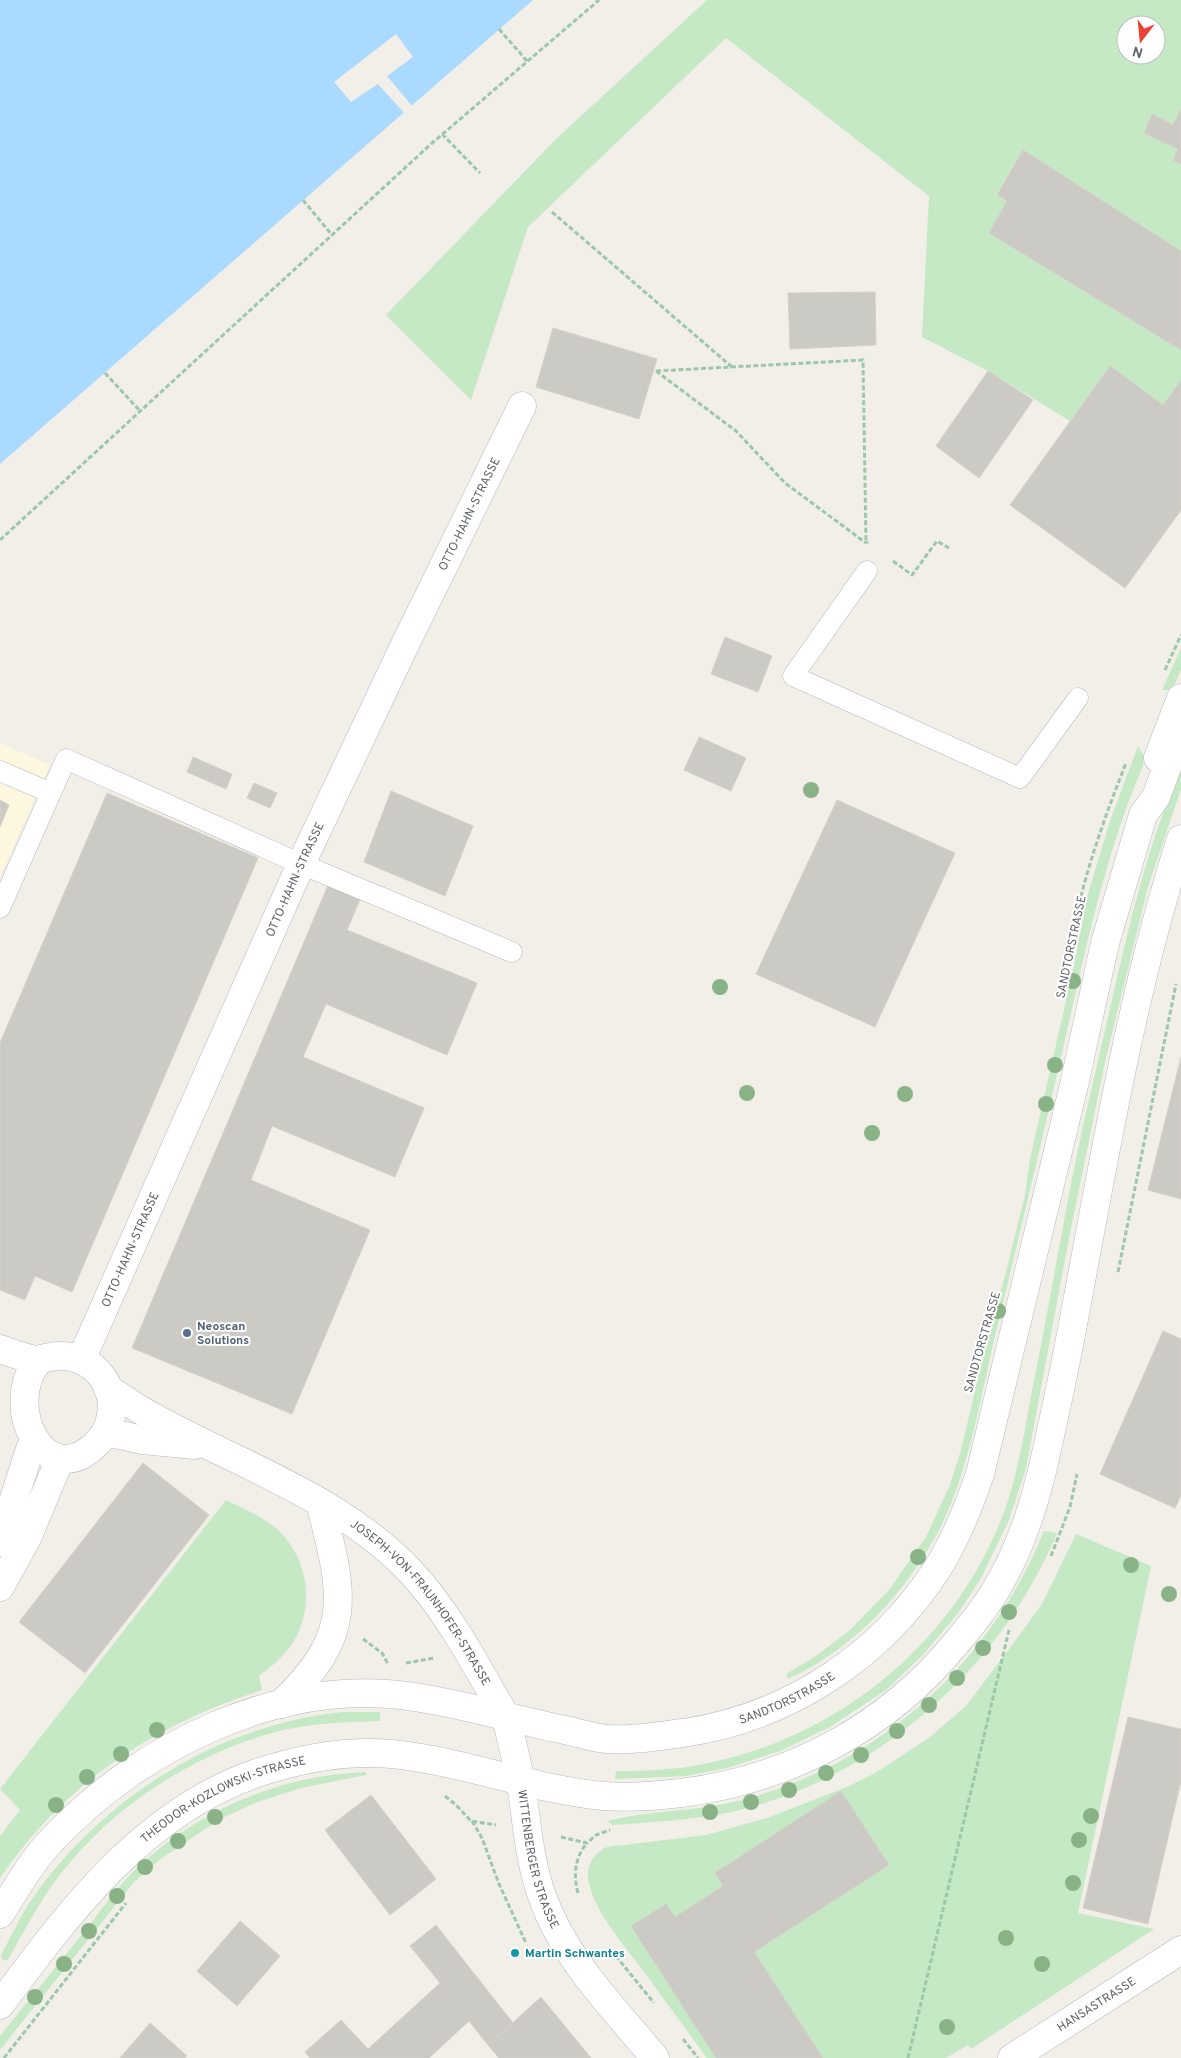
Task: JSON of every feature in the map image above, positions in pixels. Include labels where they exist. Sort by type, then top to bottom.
[{"type":"main road","name":"OTTO-HAHN-STRASSE","points":[[81,1360],[301,864],[400,655],[522,406]]},
{"type":"main road","points":[[1143,815],[1146,791],[1181,698]]},
{"type":"main road","name":"SANDTORSTRASSE","points":[[506,1717],[604,1738],[670,1735],[704,1730],[735,1722],[757,1715],[798,1696],[843,1669],[885,1632],[925,1586],[940,1564],[961,1525],[980,1474],[1072,1094],[1105,943],[1143,815],[1156,796],[1169,762],[1181,740]]},
{"type":"main road","points":[[521,1782],[600,1796],[655,1795],[725,1785],[793,1765],[852,1734],[908,1694],[946,1656],[989,1602],[1014,1555],[1037,1494],[1062,1383],[1120,1080],[1174,887],[1181,839]]},
{"type":"main road","points":[[0,1349],[39,1360]]},
{"type":"main road","points":[[81,1360],[60,1355],[39,1360],[5,1387],[11,1423],[18,1437],[30,1449],[44,1456],[60,1459],[86,1452],[106,1432],[112,1411],[108,1388]]},
{"type":"main road","name":"JOSEPH-VON-FRAUNHOFER-STRASSE","points":[[81,1360],[97,1372],[108,1388],[151,1416],[320,1502],[367,1532],[411,1572],[433,1600],[461,1640],[506,1717]]},
{"type":"main road","name":"JOSEPH-VON-FRAUNHOFER-STRASSE","points":[[106,1432],[143,1440],[212,1447]]},
{"type":"main road","points":[[0,1542],[30,1449]]},
{"type":"main road","points":[[0,1587],[28,1538],[60,1459]]},
{"type":"main road","name":"JOSEPH-VON-FRAUNHOFER-STRASSE","points":[[281,1704],[302,1685],[316,1667],[328,1646],[336,1626],[338,1599],[336,1564],[320,1502]]},
{"type":"main road","points":[[0,1914],[24,1876],[50,1842],[107,1789],[182,1740],[212,1727],[281,1704],[344,1695],[389,1694],[441,1701],[506,1717]]},
{"type":"main road","name":"WITTENBERGER STRASSE","points":[[506,1717],[521,1782],[531,1860],[542,1899],[574,1959],[655,2058]]},
{"type":"main road","name":"THEODOR-KOZLOWSKI-STRASSE","points":[[0,2005],[70,1914],[109,1870],[169,1820],[200,1800],[236,1782],[259,1773],[314,1758],[352,1754],[386,1754],[436,1761],[521,1782]]},
{"type":"main road","name":"HANSASTRASSE","points":[[1012,2058],[1181,1950]]},
{"type":"lane","points":[[867,571],[793,676],[1020,778],[1078,698]]},
{"type":"lane","points":[[0,908],[66,759],[301,864],[512,952]]},
{"type":"lane","points":[[0,771],[51,793]]},
{"type":"path","points":[[0,540],[442,134],[599,0]]},
{"type":"path","points":[[498,30],[527,61]]},
{"type":"path","points":[[442,134],[480,173]]},
{"type":"path","points":[[303,200],[332,235]]},
{"type":"path","points":[[552,212],[732,367]]},
{"type":"path","points":[[867,571],[866,542],[864,360],[656,371],[736,431],[785,483],[866,542],[874,547]]},
{"type":"path","points":[[105,373],[140,411]]},
{"type":"path","points":[[889,558],[912,575],[937,541],[949,548]]},
{"type":"path","points":[[1164,673],[1181,636]]},
{"type":"path","name":"SANDTORSTRASSE","points":[[1074,930],[1094,847],[1128,759]]},
{"type":"path","points":[[908,2058],[1010,1627]]},
{"type":"path","points":[[360,1637],[382,1653],[388,1665],[388,1671]]},
{"type":"path","points":[[440,1793],[456,1805],[471,1821],[487,1824]]},
{"type":"path","points":[[578,1896],[576,1867],[580,1852],[596,1835]]},
{"type":"path","points":[[579,1841],[587,1843]]},
{"type":"path","points":[[4,2058],[130,1899]]},
{"type":"path","points":[[610,1949],[658,2008]]},
{"type":"path","points":[[681,2036],[698,2058]]},
{"type":"shaded area","points":[[0,743],[50,765],[0,877]]},
{"type":"green space","points":[[707,0],[1181,0],[1181,109],[1173,125],[1152,115],[1144,133],[1178,149],[1181,164],[1181,251],[1023,150],[997,194],[1007,201],[989,233],[1181,350],[1181,380],[1163,405],[1110,366],[1070,421],[988,371],[922,337],[929,196],[726,38],[528,227],[471,400],[386,315],[556,139]]},
{"type":"green space","points":[[1181,648],[1181,670],[1172,690],[1162,690]]},
{"type":"green space","points":[[1138,746],[1144,756],[1143,766],[1129,800],[1106,870],[1079,977],[975,1426],[961,1477],[952,1501],[929,1548],[913,1572],[878,1615],[836,1651],[788,1679],[786,1674],[816,1656],[849,1631],[889,1590],[926,1537],[950,1485],[961,1450],[991,1323],[1004,1280],[1025,1195],[1030,1159],[1073,970],[1087,897],[1110,821]]},
{"type":"green space","points":[[1181,769],[1181,789],[1148,887],[1105,1062],[1069,1238],[1026,1468],[1009,1520],[981,1578],[959,1612],[922,1656],[886,1690],[830,1727],[780,1751],[727,1768],[686,1776],[615,1779],[616,1771],[682,1768],[753,1751],[800,1732],[845,1708],[885,1678],[922,1643],[954,1604],[982,1561],[1003,1515],[1017,1469],[1076,1158],[1133,912],[1149,854]]},
{"type":"green space","points":[[226,1500],[273,1526],[289,1543],[297,1556],[302,1570],[306,1600],[304,1615],[292,1644],[277,1661],[259,1676],[262,1690],[222,1704],[148,1740],[83,1786],[53,1813],[25,1844],[0,1878],[0,1836],[20,1810],[0,1789]]},
{"type":"green space","points":[[1044,1531],[1057,1533],[1033,1582],[1004,1628],[970,1670],[931,1708],[888,1742],[842,1770],[792,1793],[740,1810],[660,1822],[612,1825],[607,1821],[623,1817],[722,1805],[738,1801],[789,1785],[837,1763],[882,1735],[923,1703],[960,1666],[993,1624],[1021,1579]]},
{"type":"green space","points":[[1076,1534],[1151,1566],[1078,1913],[1154,1929],[971,2049],[968,2045],[946,2058],[707,2058],[602,1915],[595,1902],[588,1877],[593,1859],[607,1847],[706,1835],[767,1818],[847,1787],[877,1772],[930,1737],[966,1706],[1042,1604]]},
{"type":"green space","points":[[343,1712],[380,1712],[380,1721],[314,1725],[275,1732],[246,1741],[190,1766],[139,1798],[92,1838],[72,1860],[46,1895],[9,1958],[6,1961],[2,1959],[1,1955],[25,1910],[63,1859],[95,1826],[131,1797],[170,1771],[210,1749],[253,1732],[298,1719]]},
{"type":"green space","points":[[366,1772],[366,1775],[301,1788],[255,1803],[220,1819],[162,1858],[134,1882],[0,2050],[0,2036],[120,1886],[156,1852],[182,1832],[210,1815],[270,1789],[301,1780]]},
{"type":"water","points":[[0,0],[533,0],[0,464]]},
{"type":"pier","points":[[396,34],[413,57],[387,76],[413,107],[405,114],[378,84],[351,102],[334,82]]},
{"type":"building","points":[[1181,109],[1181,164],[1173,160],[1178,149],[1144,133],[1152,114],[1173,125]]},
{"type":"building","points":[[1023,150],[1181,251],[1181,350],[989,233],[1007,201],[997,195]]},
{"type":"building","points":[[875,292],[876,345],[790,349],[788,293]]},
{"type":"building","points":[[553,328],[657,359],[639,419],[536,387]]},
{"type":"building","points":[[1110,366],[1163,405],[1181,380],[1181,510],[1125,588],[1010,505]]},
{"type":"building","points":[[988,371],[1033,400],[979,478],[936,446]]},
{"type":"building","points":[[725,637],[772,656],[758,692],[711,674]]},
{"type":"building","points":[[699,737],[746,758],[731,791],[684,770]]},
{"type":"building","points":[[193,757],[232,774],[226,789],[187,772]]},
{"type":"building","points":[[254,783],[277,793],[270,808],[247,798]]},
{"type":"building","points":[[391,791],[473,826],[445,896],[364,862]]},
{"type":"building","points":[[107,793],[258,858],[72,1292],[35,1276],[25,1300],[0,1290],[0,1043]]},
{"type":"building","points":[[0,800],[9,805],[0,827]]},
{"type":"building","points":[[837,800],[955,853],[875,1027],[756,974]]},
{"type":"building","points":[[329,883],[361,897],[347,930],[477,983],[447,1055],[326,1004],[303,1057],[424,1108],[395,1177],[272,1126],[251,1180],[370,1230],[292,1414],[132,1348]]},
{"type":"building","points":[[1181,1057],[1181,1199],[1148,1190]]},
{"type":"building","points":[[1163,1331],[1181,1339],[1181,1495],[1175,1508],[1100,1474]]},
{"type":"building","points":[[143,1463],[209,1515],[85,1673],[19,1622]]},
{"type":"building","points":[[1128,1717],[1181,1729],[1181,1781],[1148,1924],[1083,1908]]},
{"type":"building","points":[[841,1791],[889,1865],[754,1952],[823,2058],[716,2058],[631,1926],[666,1904],[675,1917],[723,1886],[715,1873]]},
{"type":"building","points":[[371,1795],[436,1879],[390,1915],[325,1830]]},
{"type":"building","points":[[240,1921],[280,1956],[237,2006],[197,1971]]},
{"type":"building","points":[[436,1925],[513,2023],[488,2045],[469,2021],[429,2058],[310,2058],[305,2052],[341,2020],[368,2049],[440,1983],[410,1946]]},
{"type":"building","points":[[541,1997],[591,2058],[499,2058],[488,2045]]},
{"type":"building","points":[[150,2023],[187,2056],[185,2058],[120,2058]]},
{"type":"place","name":"Neoscan Solutions","points":[[187,1333]]},
{"type":"place","name":"Martin Schwantes","points":[[515,1953]]}]
